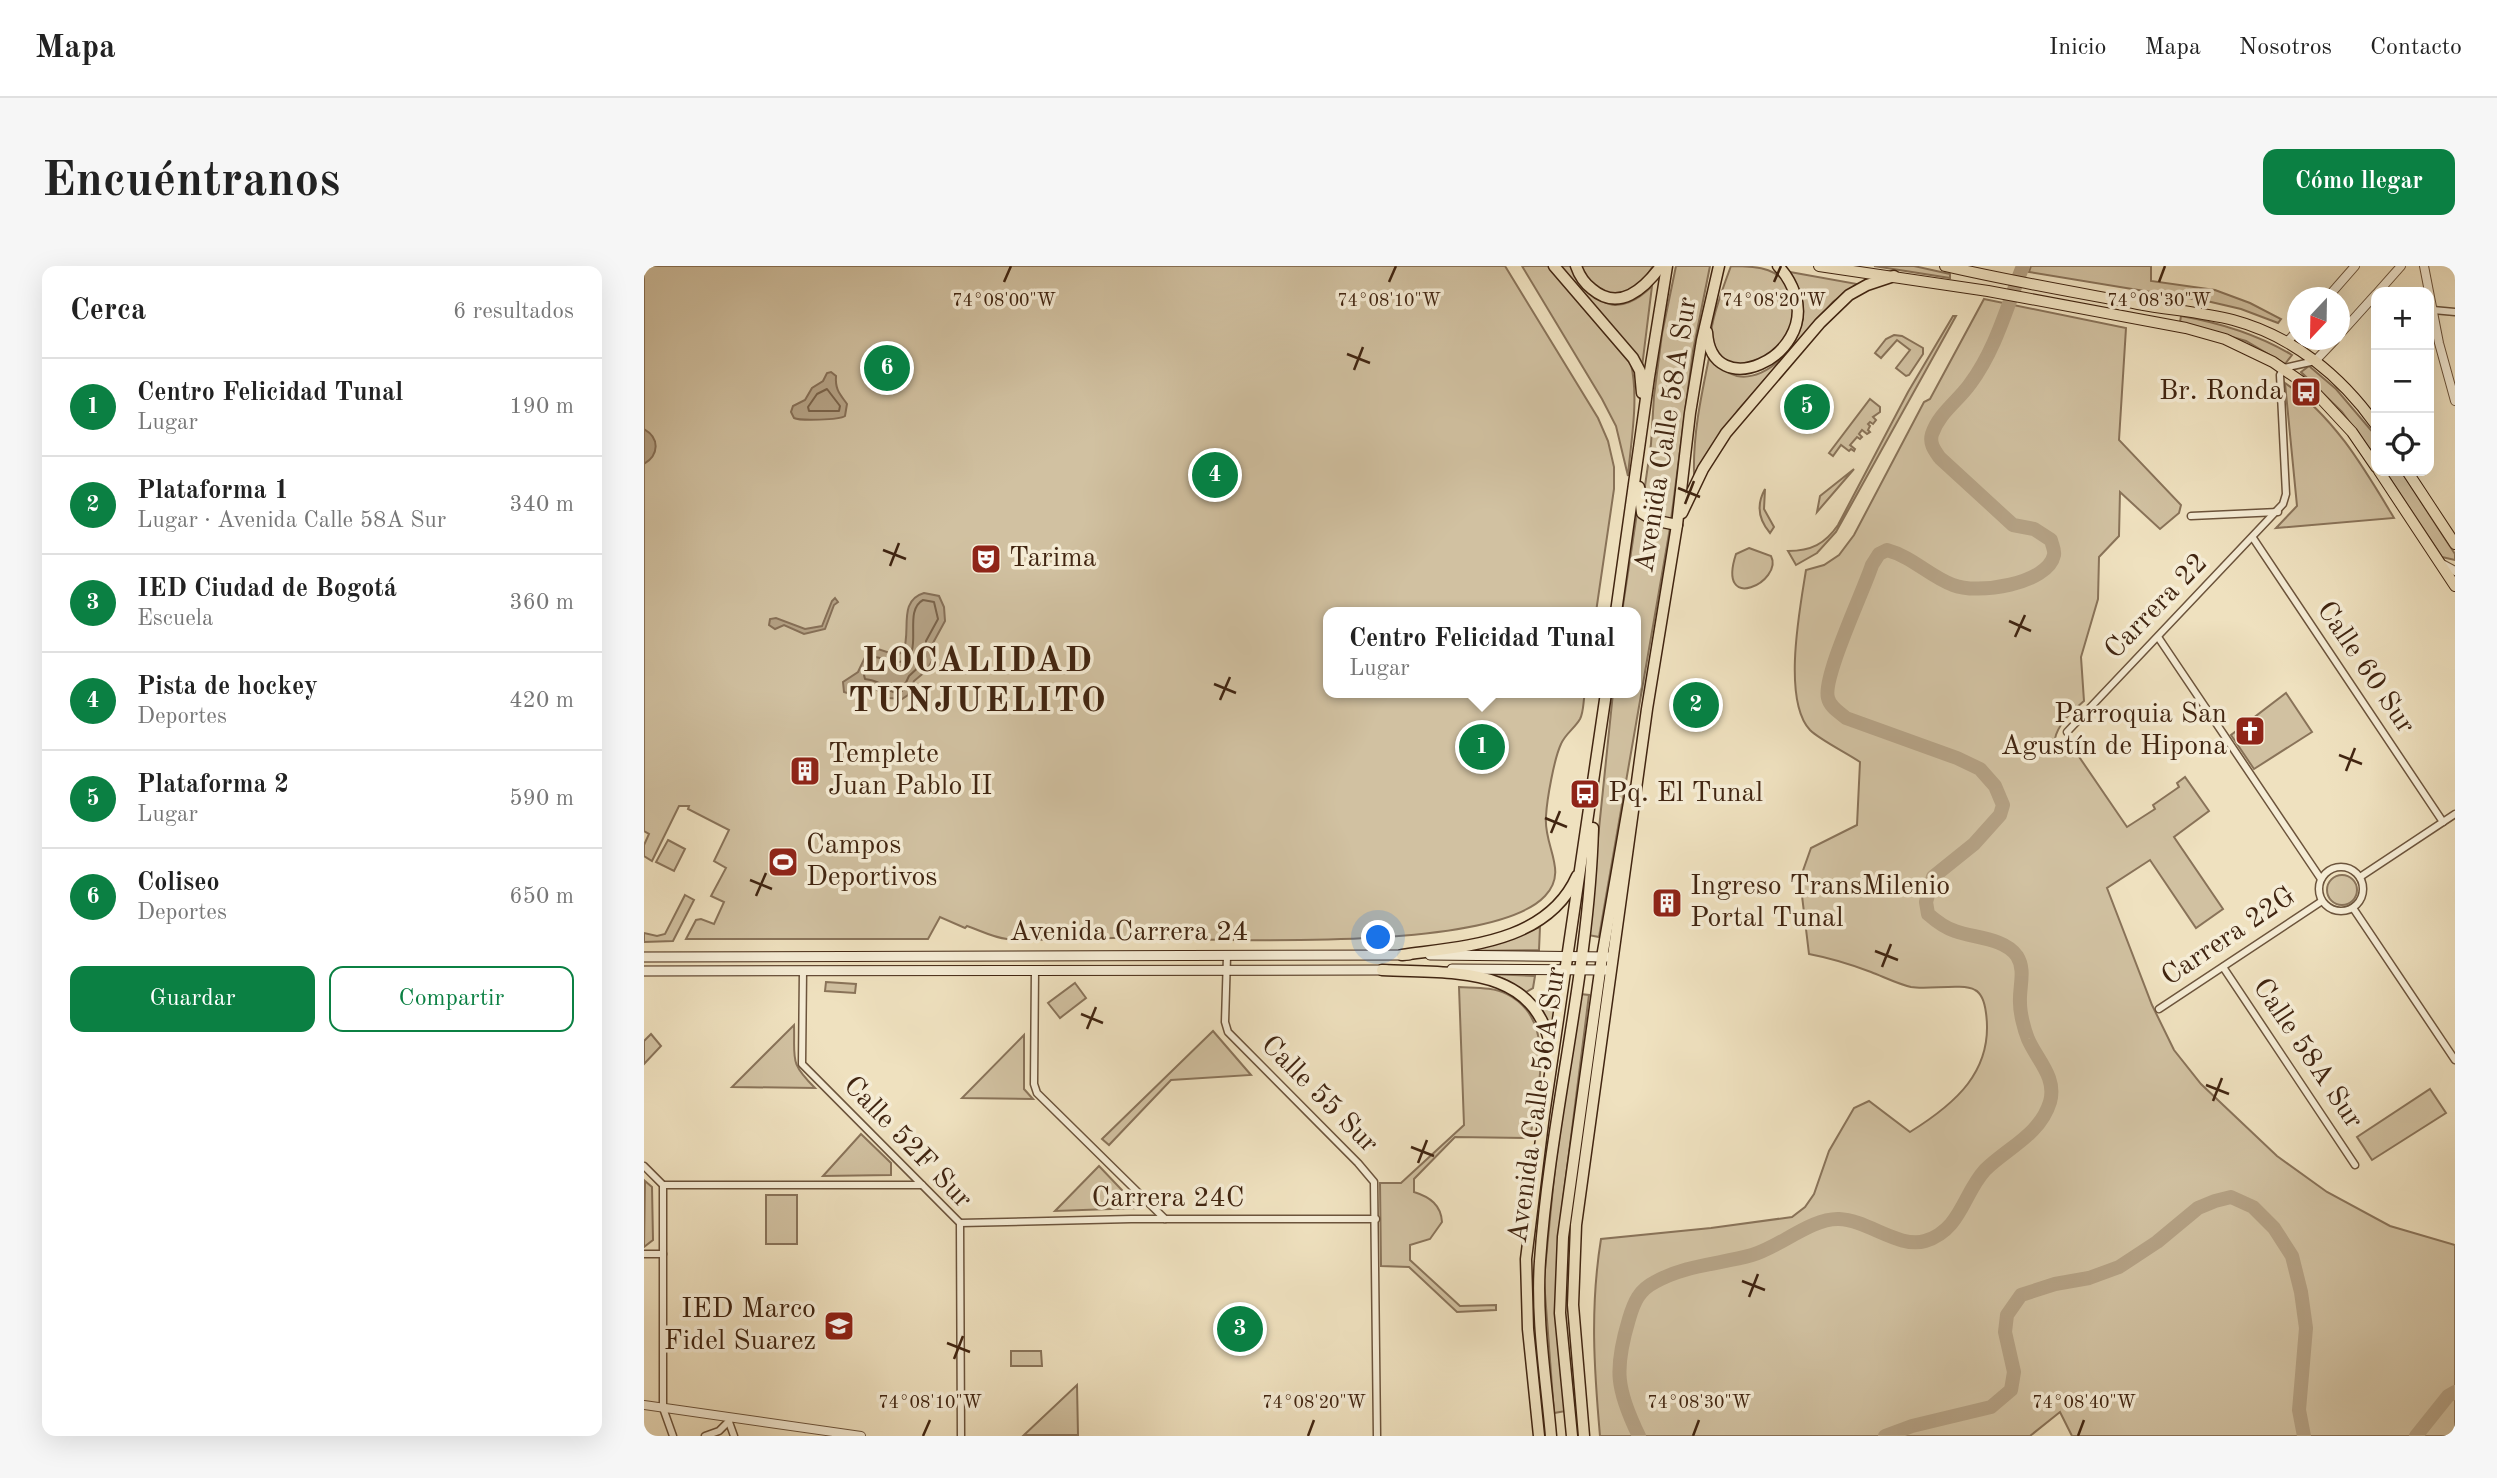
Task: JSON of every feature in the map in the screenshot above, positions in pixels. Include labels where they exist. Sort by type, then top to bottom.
[{"type":"highway","points":[[1554,266],[1633,358],[1640,375],[1643,415]]},
{"type":"highway","points":[[1576,266],[1585,284],[1594,292],[1613,299],[1631,296],[1641,290],[1661,266]]},
{"type":"highway","name":"Avenida Calle 58A Sur","points":[[1617,607],[1667,266]]},
{"type":"highway","name":"Avenida Calle 58A Sur","points":[[1606,970],[1676,525],[1690,413],[1706,318],[1719,266]]},
{"type":"highway","points":[[1706,318],[1709,347],[1720,362],[1743,369],[1755,367],[1773,357],[1793,334],[1798,312],[1793,288],[1778,266]]},
{"type":"highway","points":[[1638,458],[1639,502],[1643,513],[1653,520],[1676,525],[1703,469],[1726,433],[1820,323],[1849,295],[1867,285],[1894,276]]},
{"type":"highway","points":[[1566,970],[1605,698]]},
{"type":"highway","name":"Avenida Calle 56A Sur","points":[[1551,1436],[1539,1287],[1545,1208],[1580,970],[1592,865],[1595,780]]},
{"type":"highway","points":[[1402,955],[1479,943],[1535,923],[1562,902],[1582,864]]},
{"type":"highway","points":[[1382,970],[1475,976],[1514,988],[1535,1007],[1545,1023],[1552,1066]]},
{"type":"highway","name":"Avenida Calle 56A Sur","points":[[1539,1436],[1527,1320],[1526,1259],[1566,970]]},
{"type":"highway","name":"Avenida Calle 56A Sur","points":[[1572,1436],[1560,1283],[1563,1237],[1574,1150],[1606,970]]},
{"type":"highway","name":"Avenida Calle 56A Sur","points":[[1584,1436],[1573,1283],[1574,1250],[1606,970]]},
{"type":"highway","points":[[1574,1150],[1582,1185]]},
{"type":"highway","points":[[1527,1320],[1539,1287]]},
{"type":"main road","points":[[1819,266],[1988,291],[2213,334],[2252,350],[2284,368],[2329,405],[2371,459]]},
{"type":"main road","points":[[1945,266],[2224,318],[2287,342]]},
{"type":"main road","points":[[2299,350],[2342,384],[2371,419]]},
{"type":"main road","points":[[2383,476],[2455,586]]},
{"type":"main road","points":[[2410,476],[2455,544]]},
{"type":"main road","name":"Avenida Carrera 24","points":[[644,957],[1608,957]]},
{"type":"main road","name":"Avenida Carrera 24","points":[[644,971],[1606,970]]},
{"type":"street","points":[[2337,287],[2355,266]]},
{"type":"street","points":[[2383,287],[2402,266]]},
{"type":"street","points":[[2424,266],[2428,287]]},
{"type":"street","points":[[2350,323],[2371,300]]},
{"type":"street","points":[[2434,310],[2455,312]]},
{"type":"street","points":[[2434,314],[2451,374],[2455,401]]},
{"type":"street","points":[[2191,516],[2278,512],[2286,494],[2280,378],[2284,368],[2315,361],[2325,350]]},
{"type":"street","name":"Carrera 22","points":[[2067,732],[2278,512]]},
{"type":"street","name":"Calle 60 Sur","points":[[2253,538],[2443,822]]},
{"type":"street","points":[[2439,562],[2455,571]]},
{"type":"street","points":[[2158,637],[2321,879]]},
{"type":"street","points":[[2360,877],[2455,814]]},
{"type":"street","points":[[2343,867],[2360,877],[2363,896],[2353,908],[2336,911],[2322,901],[2319,892],[2321,879],[2330,870],[2343,867]]},
{"type":"street","name":"Carrera 22G","points":[[2159,1009],[2322,901]]},
{"type":"street","points":[[2353,908],[2455,1060]]},
{"type":"street","name":"Calle 55 Sur","points":[[1227,956],[1225,1022],[1228,1032],[1371,1176],[1375,1188],[1377,1436]]},
{"type":"street","name":"Calle 58A Sur","points":[[2223,967],[2355,1164]]},
{"type":"street","points":[[1035,970],[1034,1084],[1037,1093],[1165,1219]]},
{"type":"street","name":"Calle 52F Sur","points":[[803,971],[802,1064],[960,1223],[961,1436]]},
{"type":"street","points":[[644,1166],[663,1185],[922,1185]]},
{"type":"street","points":[[663,1185],[663,1408],[673,1436]]},
{"type":"street","name":"Carrera 24C","points":[[960,1223],[1376,1219]]},
{"type":"street","points":[[644,1254],[663,1254]]},
{"type":"street","points":[[644,1405],[798,1432],[861,1436]]},
{"type":"street","points":[[705,1436],[719,1431],[728,1419]]},
{"type":"street","points":[[728,1419],[733,1435]]},
{"type":"street","points":[[719,1431],[733,1435]]},
{"type":"shaded area","points":[[644,266],[1505,266],[1598,418],[1608,441],[1614,467],[1614,489],[1597,607],[1323,607],[1323,698],[1584,698],[1580,719],[1565,737],[1558,751],[1549,790],[1546,827],[1555,868],[1552,887],[1545,896],[1515,914],[1468,927],[1410,935],[1345,939],[1007,939],[967,926],[965,928],[940,917],[928,939],[686,939],[696,920],[714,924],[724,902],[711,896],[726,868],[714,861],[729,830],[688,809],[689,806],[679,806],[652,861],[644,856],[644,845],[649,834],[644,831]]},
{"type":"shaded area","points":[[1522,266],[1548,266],[1631,364],[1634,405],[1628,476],[1616,426]]},
{"type":"shaded area","points":[[1560,266],[1572,266],[1595,294],[1609,304],[1629,302],[1652,286],[1642,367]]},
{"type":"shaded area","points":[[1580,266],[1653,266],[1636,286],[1615,294],[1596,288]]},
{"type":"shaded area","points":[[1676,266],[1710,266],[1693,351],[1671,520],[1654,518],[1646,511],[1643,500],[1662,334]]},
{"type":"shaded area","points":[[1731,266],[1759,268],[1776,274],[1788,287],[1794,316],[1792,330],[1783,342],[1763,358],[1738,365],[1723,357],[1711,340],[1715,314]]},
{"type":"shaded area","points":[[1874,266],[1914,266],[1950,274],[1950,278]]},
{"type":"shaded area","points":[[2031,266],[2151,266],[2151,281],[2215,290],[2250,303],[2281,319],[2278,323],[2241,309],[2211,302],[2029,272]]},
{"type":"shaded area","points":[[1790,272],[1857,284],[1833,302],[1738,410],[1694,474],[1696,430],[1709,358],[1729,373],[1749,376],[1772,367],[1782,358],[1797,337],[1803,314],[1800,292]]},
{"type":"shaded area","points":[[1984,299],[2126,328],[2119,440],[2181,505],[2179,513],[2160,529],[2120,492],[2119,536],[2099,557],[2098,599],[2081,657],[2084,701],[2066,718],[2057,732],[2057,755],[2071,745],[2127,827],[2155,809],[2153,805],[2179,787],[2177,783],[2185,777],[2209,811],[2174,837],[2223,909],[2196,928],[2150,860],[2107,888],[2152,1005],[2174,1050],[2201,1084],[2277,1156],[2327,1192],[2390,1226],[2455,1245],[2455,1436],[2072,1436],[2060,1412],[2030,1436],[1600,1436],[1594,1338],[1595,1289],[1601,1239],[1792,1217],[1805,1207],[1814,1194],[1829,1151],[1854,1108],[1869,1101],[1910,1132],[1956,1097],[1968,1084],[1984,1052],[1987,1034],[1986,1010],[1982,997],[1975,990],[1962,987],[1911,987],[1848,964],[1809,954],[1800,879],[1811,848],[1857,825],[1860,762],[1810,730],[1802,716],[1797,698],[1795,653],[1806,570],[1824,565],[1839,555],[1854,535],[1924,402],[1930,399]]},
{"type":"shaded area","points":[[1953,316],[1956,316],[1836,532],[1817,553],[1796,565],[1788,551],[1804,550],[1817,545],[1838,525],[1908,392]]},
{"type":"shaded area","points":[[2181,316],[2238,330],[2292,355],[2285,364],[2246,341],[2180,322]]},
{"type":"shaded area","points":[[1894,335],[1902,336],[1923,348],[1923,354],[1906,376],[1896,368],[1910,350],[1897,340],[1881,358],[1875,353],[1886,339]]},
{"type":"shaded area","points":[[2309,366],[2336,389],[2371,430],[2371,451],[2342,412],[2301,372]]},
{"type":"shaded area","points":[[2285,383],[2303,396],[2347,444],[2394,518],[2276,528],[2297,506]]},
{"type":"shaded area","points":[[1870,399],[1880,407],[1880,412],[1873,417],[1876,420],[1873,424],[1868,424],[1870,432],[1867,434],[1862,430],[1859,434],[1862,437],[1857,437],[1850,445],[1854,451],[1841,445],[1833,456],[1829,453]]},
{"type":"shaded area","points":[[1854,469],[1817,512],[1820,496]]},
{"type":"shaded area","points":[[2388,476],[2404,476],[2455,554],[2455,560],[2442,557]]},
{"type":"shaded area","points":[[1765,489],[1764,509],[1774,527],[1770,533],[1760,512],[1760,501]]},
{"type":"shaded area","points":[[1637,513],[1645,521],[1670,528],[1641,695],[1641,607],[1623,607]]},
{"type":"shaded area","points":[[1749,548],[1771,556],[1772,566],[1768,575],[1760,582],[1742,588],[1735,584],[1732,573],[1736,554]]},
{"type":"shaded area","points":[[2286,693],[2312,732],[2254,769],[2231,735]]},
{"type":"shaded area","points":[[1612,698],[1640,698],[1599,937],[1588,935]]},
{"type":"shaded area","points":[[668,840],[685,849],[674,871],[656,862]]},
{"type":"shaded area","points":[[2342,875],[2353,879],[2357,890],[2353,901],[2342,905],[2331,901],[2327,890],[2331,879]]},
{"type":"shaded area","points":[[685,895],[694,900],[673,941],[644,942],[644,933],[657,936],[665,934]]},
{"type":"shaded area","points":[[1540,927],[1539,950],[1460,951],[1504,941]]},
{"type":"shaded area","points":[[1489,974],[1535,976],[1533,988],[1526,992]]},
{"type":"shaded area","points":[[826,982],[856,984],[855,993],[825,991]]},
{"type":"shaded area","points":[[1075,983],[1086,998],[1060,1018],[1048,1003]]},
{"type":"shaded area","points":[[1459,987],[1490,989],[1507,994],[1523,1006],[1534,1021],[1541,1059],[1537,1101],[1530,1138],[1455,1137],[1414,1179],[1414,1192],[1434,1202],[1442,1222],[1430,1239],[1410,1245],[1410,1260],[1460,1306],[1496,1305],[1496,1310],[1457,1312],[1409,1267],[1381,1266],[1380,1183],[1401,1183],[1464,1125]]},
{"type":"shaded area","points":[[1580,994],[1589,995],[1560,1224],[1566,1411],[1554,1413],[1544,1280],[1555,1167]]},
{"type":"shaded area","points":[[1540,999],[1557,1001],[1552,1035],[1536,1002]]},
{"type":"shaded area","points":[[794,1025],[797,1066],[815,1088],[732,1087]]},
{"type":"shaded area","points":[[1213,1031],[1251,1075],[1171,1080],[1109,1145],[1102,1139]]},
{"type":"shaded area","points":[[651,1034],[661,1046],[644,1064],[644,1041]]},
{"type":"shaded area","points":[[1024,1035],[1024,1089],[1033,1099],[962,1098]]},
{"type":"shaded area","points":[[2430,1089],[2446,1113],[2372,1160],[2357,1137]]},
{"type":"shaded area","points":[[861,1134],[891,1163],[891,1175],[823,1176]]},
{"type":"shaded area","points":[[1099,1166],[1139,1208],[1055,1211]]},
{"type":"shaded area","points":[[645,1181],[652,1187],[653,1240],[644,1247]]},
{"type":"shaded area","points":[[766,1195],[797,1195],[797,1244],[766,1244]]},
{"type":"shaded area","points":[[1011,1351],[1041,1351],[1042,1366],[1011,1366]]},
{"type":"shaded area","points":[[1077,1385],[1078,1435],[1024,1435]]},
{"type":"water","points":[[831,372],[836,376],[837,388],[847,404],[845,416],[820,420],[794,418],[791,412],[793,406],[805,400],[812,388]]},
{"type":"water","points":[[644,429],[653,437],[656,446],[653,456],[644,464]]},
{"type":"water","points":[[924,593],[939,596],[944,607],[945,621],[933,643],[933,659],[927,670],[914,681],[908,695],[902,699],[888,698],[873,687],[853,695],[844,692],[843,682],[858,672],[867,653],[878,649],[896,655],[903,652],[908,610],[916,597]]},
{"type":"water","points":[[835,598],[838,602],[834,605],[825,629],[804,634],[784,625],[775,629],[769,625],[770,619],[776,618],[805,629],[822,626]]},
{"type":"waterway","points":[[1639,1436],[1622,1392],[1620,1366],[1624,1336],[1631,1313],[1645,1289],[1678,1272],[1763,1251],[1828,1220],[1850,1221],[1905,1241],[1925,1241],[1937,1236],[1954,1220],[1985,1170],[2031,1132],[2050,1102],[2051,1085],[2022,1021],[2022,973],[2017,956],[2005,945],[1951,930],[1928,914],[1926,902],[1933,877],[1974,844],[2000,815],[2003,805],[1995,786],[1980,769],[1957,758],[1846,718],[1833,707],[1828,698],[1831,672],[1837,654],[1872,565],[1879,554],[1887,550],[1896,553],[1953,585],[1978,589],[2026,580],[2049,565],[2054,555],[2051,540],[2034,529],[2013,525],[1940,458],[1931,441],[1939,420],[1970,384],[1987,356],[2023,266]]},
{"type":"waterway","points":[[1885,1436],[1912,1426],[1991,1407],[2011,1390],[2014,1372],[2005,1332],[2007,1315],[2021,1295],[2055,1284],[2089,1278],[2119,1267],[2157,1242],[2198,1208],[2231,1197],[2253,1207],[2274,1228],[2292,1256],[2306,1328],[2299,1410],[2304,1436]]},
{"type":"waterway","points":[[2416,1436],[2448,1396],[2455,1392]]},
{"type":"place","name":"Coliseo","points":[[887,368]]},
{"type":"place","name":"Br. Ronda","points":[[2306,392]]},
{"type":"place","name":"Plataforma 2","points":[[1807,407]]},
{"type":"place","name":"Pista de hockey","points":[[1215,475]]},
{"type":"place","name":"Tarima","points":[[986,559]]},
{"type":"place","name":"Plataforma 1","points":[[1696,705]]},
{"type":"place","name":"Parroquia San Agustín de Hipona","points":[[2250,731]]},
{"type":"place","name":"Centro Felicidad Tunal","points":[[1482,747]]},
{"type":"place","name":"Templete Juan Pablo II","points":[[805,771]]},
{"type":"place","name":"Pq. El Tunal","points":[[1585,794]]},
{"type":"place","name":"Campos Deportivos","points":[[783,862]]},
{"type":"place","name":"Ingreso TransMilenio Portal Tunal","points":[[1667,903]]},
{"type":"place","name":"IED Marco Fidel Suarez","points":[[839,1326]]},
{"type":"place","name":"IED Ciudad de Bogotá","points":[[1240,1329]]},
{"type":"district","name":"LOCALIDAD TUNJUELITO","points":[[978,681]]}]
